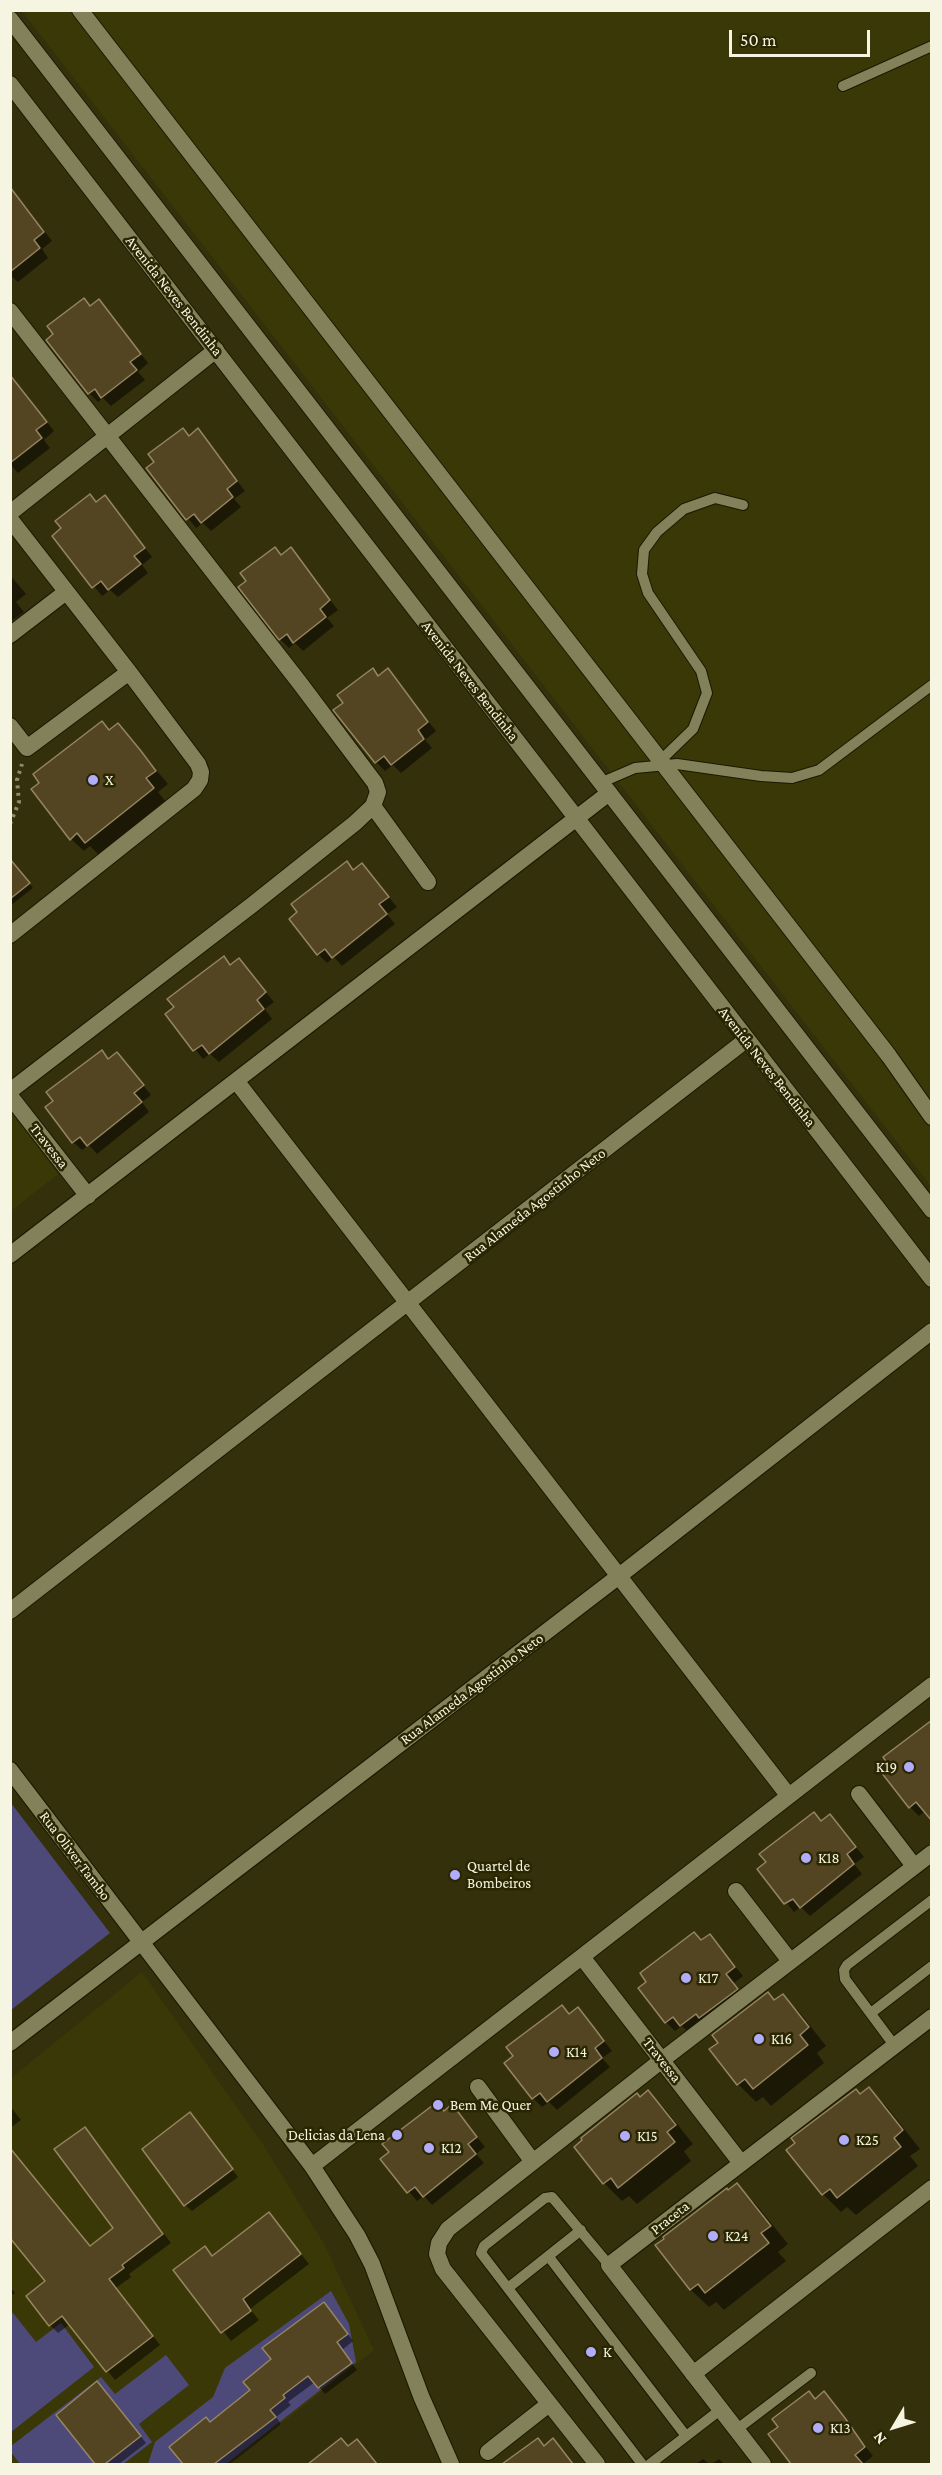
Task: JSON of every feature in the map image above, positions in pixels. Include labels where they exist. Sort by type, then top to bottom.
[{"type":"street","points":[[80,10],[889,1056],[932,1117]]},
{"type":"street","points":[[10,19],[932,1210]]},
{"type":"street","name":"Avenida Neves Bendinha","points":[[10,84],[932,1279]]},
{"type":"street","points":[[10,311],[375,783],[378,792],[373,806],[252,905],[10,1094]]},
{"type":"street","points":[[10,513],[216,350]]},
{"type":"street","points":[[10,519],[198,764],[200,780],[194,789],[10,935]]},
{"type":"street","points":[[10,635],[66,592]]},
{"type":"street","points":[[10,726],[27,748],[129,672]]},
{"type":"street","points":[[10,1255],[576,819],[604,788]]},
{"type":"street","points":[[373,806],[428,882]]},
{"type":"street","name":"Rua Alameda Agostinho Neto","points":[[10,1611],[746,1040]]},
{"type":"street","points":[[237,1082],[788,1795]]},
{"type":"street","name":"Travessa","points":[[10,1094],[88,1196]]},
{"type":"street","name":"Rua Alameda Agostinho Neto","points":[[10,2043],[619,1576],[932,1331]]},
{"type":"street","points":[[312,2166],[932,1685]]},
{"type":"street","name":"Rua Oliver Tambo","points":[[10,1770],[312,2166],[357,2235],[372,2264],[421,2396],[451,2464]]},
{"type":"street","points":[[859,1794],[914,1866]]},
{"type":"street","points":[[597,2464],[443,2269],[437,2254],[439,2243],[448,2229],[662,2060],[932,1853]]},
{"type":"street","points":[[736,1891],[790,1961]]},
{"type":"street","name":"Travessa","points":[[582,1957],[741,2163]]},
{"type":"street","name":"Praceta","points":[[609,2265],[932,2017]]},
{"type":"street","points":[[478,2087],[533,2162]]},
{"type":"street","points":[[693,2374],[932,2188]]},
{"type":"street","points":[[609,2265],[763,2464]]},
{"type":"street","points":[[488,2452],[549,2404]]},
{"type":"lane","points":[[843,86],[932,46]]},
{"type":"lane","points":[[661,763],[693,729],[707,693],[701,671],[648,593],[642,574],[644,550],[657,531],[684,509],[715,498],[743,505]]},
{"type":"lane","points":[[604,788],[635,768],[661,763],[792,778],[819,770],[932,685]]},
{"type":"lane","points":[[894,2045],[845,1979],[844,1970],[847,1965],[932,1900]]},
{"type":"lane","points":[[871,2013],[932,1966]]},
{"type":"lane","points":[[609,2265],[556,2199],[545,2198],[482,2250],[483,2257],[642,2464]]},
{"type":"lane","points":[[508,2288],[581,2230]]},
{"type":"lane","points":[[549,2257],[686,2436]]},
{"type":"lane","points":[[736,2430],[811,2373]]},
{"type":"lane","points":[[650,2464],[720,2410]]},
{"type":"path","points":[[10,824],[19,802],[17,780],[27,748]]},
{"type":"shaded area","points":[[22,11],[931,11],[931,1186]]},
{"type":"shaded area","points":[[11,1112],[58,1174],[11,1211]]},
{"type":"shaded area","points":[[11,1803],[110,1933],[11,2010]]},
{"type":"shaded area","points":[[142,1972],[264,2146],[324,2244],[374,2350],[230,2464],[11,2464],[11,2078]]},
{"type":"shaded area","points":[[331,2291],[349,2324],[356,2362],[226,2464],[148,2464],[155,2442],[213,2397],[225,2368]]},
{"type":"shaded area","points":[[13,2313],[36,2342],[61,2323],[94,2367],[11,2432],[10,2315]]},
{"type":"shaded area","points":[[166,2355],[189,2385],[139,2424],[152,2442],[123,2464],[20,2464],[11,2452],[11,2446],[101,2377],[115,2394]]},
{"type":"building","points":[[10,187],[44,232],[34,240],[40,248],[10,272]]},
{"type":"building","points":[[84,298],[90,306],[99,299],[141,354],[130,362],[137,370],[101,398],[95,389],[88,394],[46,340],[53,334],[47,326]]},
{"type":"building","points":[[10,375],[47,422],[36,430],[42,438],[10,463]]},
{"type":"building","points":[[183,428],[189,436],[198,428],[237,481],[227,489],[233,497],[201,523],[194,514],[186,520],[146,468],[154,462],[148,454]]},
{"type":"building","points":[[90,494],[96,502],[105,495],[145,548],[134,556],[141,564],[108,590],[101,581],[92,588],[52,536],[61,528],[55,521]]},
{"type":"building","points":[[275,547],[281,555],[291,547],[330,600],[320,609],[326,617],[293,643],[287,634],[279,640],[238,587],[246,581],[240,573]]},
{"type":"building","points":[[373,668],[378,676],[388,668],[428,722],[418,730],[424,739],[391,765],[384,756],[375,763],[333,710],[343,703],[337,695]]},
{"type":"building","name":"X","points":[[102,721],[109,730],[118,723],[141,751],[156,771],[146,778],[154,788],[85,843],[77,833],[70,840],[31,789],[39,783],[33,774]]},
{"type":"building","points":[[10,859],[30,883],[10,899]]},
{"type":"building","points":[[347,861],[353,870],[362,863],[389,897],[379,904],[387,914],[332,958],[325,949],[317,955],[289,919],[297,912],[291,904]]},
{"type":"building","points":[[224,956],[230,965],[239,958],[266,992],[257,1000],[264,1009],[209,1054],[202,1045],[193,1051],[165,1014],[174,1007],[167,999]]},
{"type":"building","points":[[102,1050],[108,1059],[117,1052],[144,1085],[134,1093],[142,1102],[87,1146],[80,1137],[72,1143],[45,1107],[53,1101],[46,1092]]},
{"type":"building","name":"K19","points":[[932,1720],[932,1821],[916,1802],[909,1808],[881,1772],[889,1766],[883,1757]]},
{"type":"building","name":"K18","points":[[814,1812],[821,1821],[830,1814],[856,1847],[847,1854],[854,1864],[800,1908],[793,1899],[784,1904],[757,1869],[766,1862],[759,1854]]},
{"type":"building","name":"K17","points":[[694,1932],[701,1940],[710,1934],[735,1967],[726,1974],[738,1989],[699,2018],[696,2014],[680,2026],[673,2017],[665,2023],[638,1988],[646,1982],[640,1973]]},
{"type":"building","name":"K16","points":[[768,1992],[774,2000],[783,1994],[809,2027],[800,2035],[808,2045],[753,2089],[745,2079],[737,2085],[709,2049],[718,2043],[712,2035]]},
{"type":"building","name":"K14","points":[[562,2005],[569,2014],[578,2007],[595,2029],[604,2041],[595,2048],[602,2058],[547,2102],[540,2093],[532,2099],[504,2063],[513,2056],[506,2047]]},
{"type":"building","name":"K25","points":[[869,2087],[903,2130],[894,2138],[901,2147],[837,2198],[830,2189],[822,2195],[786,2150],[795,2143],[791,2138],[856,2089],[860,2094]]},
{"type":"building","name":"K15","points":[[648,2090],[676,2125],[667,2132],[675,2142],[618,2188],[611,2178],[603,2184],[574,2147],[582,2140],[581,2138],[637,2093],[640,2097]]},
{"type":"building","name":"K12","points":[[437,2102],[444,2111],[452,2104],[477,2137],[468,2144],[476,2154],[423,2197],[415,2187],[407,2193],[380,2159],[389,2152],[382,2144]]},
{"type":"building","points":[[190,2112],[233,2169],[184,2206],[142,2149]]},
{"type":"building","points":[[85,2127],[163,2234],[122,2265],[124,2268],[109,2279],[153,2336],[106,2372],[62,2316],[49,2326],[26,2296],[45,2281],[10,2238],[10,2148],[90,2246],[113,2228],[54,2149]]},
{"type":"building","name":"K24","points":[[737,2183],[771,2226],[761,2233],[769,2243],[705,2293],[698,2284],[690,2290],[655,2245],[727,2188],[728,2190]]},
{"type":"building","points":[[269,2212],[301,2254],[243,2299],[251,2311],[221,2333],[173,2270],[205,2246],[212,2256]]},
{"type":"building","points":[[324,2302],[348,2334],[337,2342],[352,2363],[318,2388],[308,2376],[283,2395],[285,2398],[270,2410],[276,2417],[214,2464],[183,2464],[169,2447],[206,2417],[210,2422],[250,2390],[243,2382],[271,2359],[262,2348]]},
{"type":"building","points":[[97,2381],[141,2436],[105,2464],[95,2464],[56,2415]]},
{"type":"building","name":"K13","points":[[809,2391],[815,2399],[824,2391],[845,2418],[865,2447],[855,2455],[863,2464],[791,2464],[768,2434],[778,2427],[772,2419]]},
{"type":"building","points":[[341,2438],[348,2446],[357,2439],[377,2464],[308,2464]]},
{"type":"building","points":[[538,2438],[544,2446],[553,2438],[573,2464],[502,2464]]},
{"type":"place","name":"X","points":[[93,780]]},
{"type":"place","name":"K19","points":[[909,1767]]},
{"type":"place","name":"K18","points":[[806,1858]]},
{"type":"place","name":"Quartel de Bombeiros","points":[[455,1875]]},
{"type":"place","name":"K17","points":[[686,1978]]},
{"type":"place","name":"K16","points":[[759,2039]]},
{"type":"place","name":"K14","points":[[554,2052]]},
{"type":"place","name":"Bem Me Quer","points":[[438,2105]]},
{"type":"place","name":"Delicias da Lena","points":[[397,2135]]},
{"type":"place","name":"K15","points":[[625,2136]]},
{"type":"place","name":"K25","points":[[844,2140]]},
{"type":"place","name":"K12","points":[[429,2148]]},
{"type":"place","name":"K24","points":[[713,2236]]},
{"type":"place","name":"K","points":[[591,2352]]},
{"type":"place","name":"K13","points":[[818,2428]]}]
